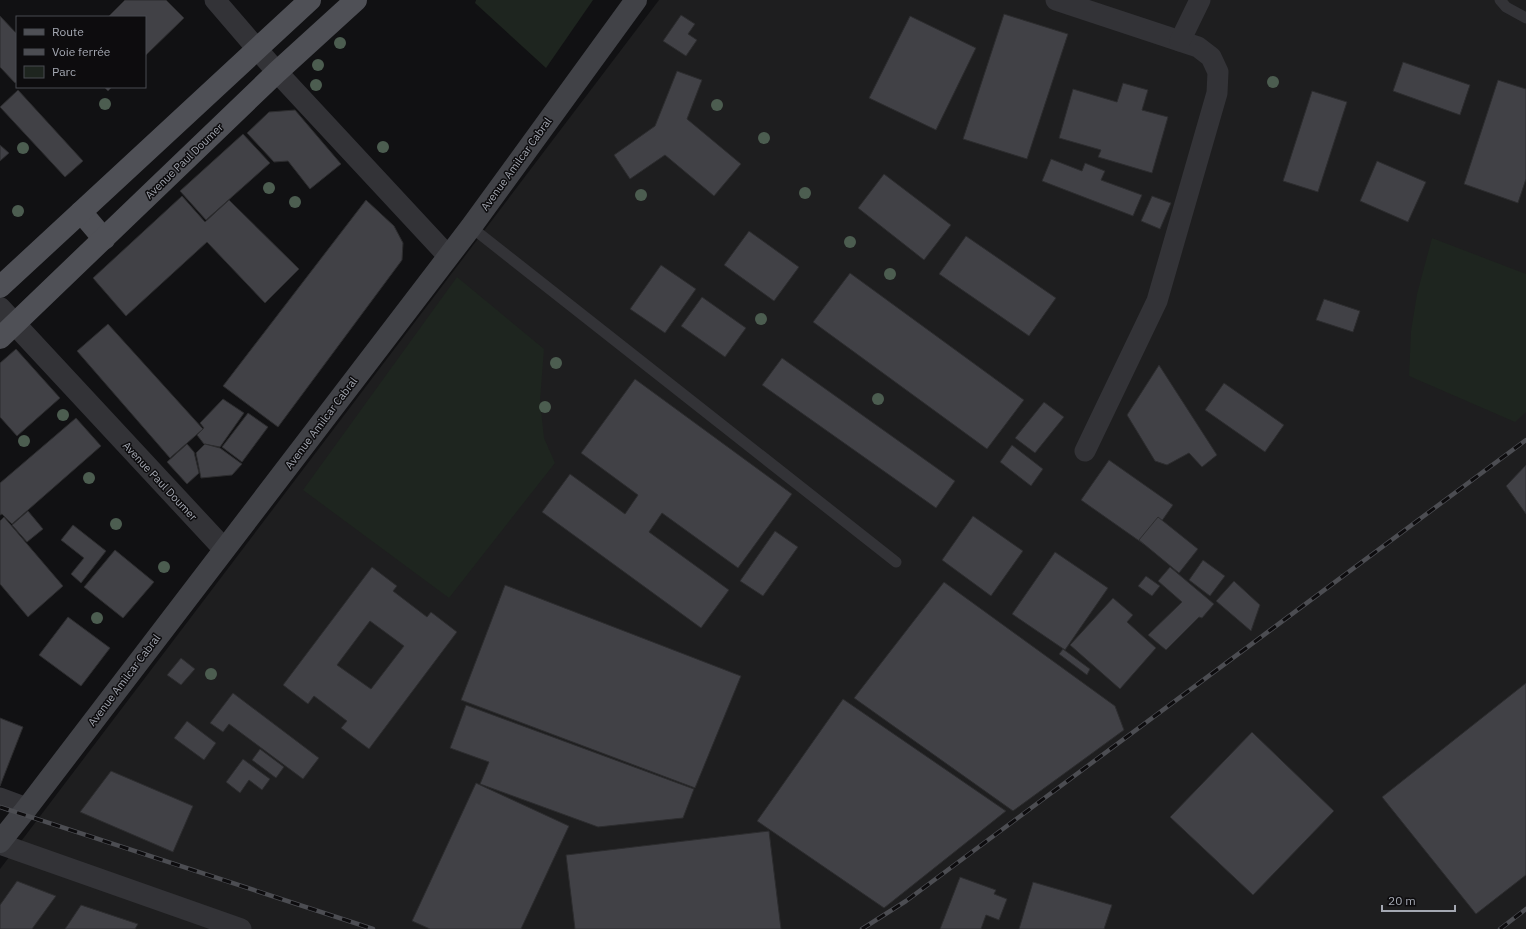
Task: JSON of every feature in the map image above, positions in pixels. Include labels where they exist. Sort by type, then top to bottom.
[{"type":"main road","points":[[0,287],[310,0]]},
{"type":"main road","name":"Avenue Paul Doumer","points":[[8,331],[277,72],[356,0]]},
{"type":"main road","name":"Avenue Amilcar Cabral","points":[[0,843],[471,227],[636,0]]},
{"type":"main road","points":[[81,212],[104,239]]},
{"type":"street","points":[[215,0],[277,72],[448,256]]},
{"type":"street","points":[[1056,0],[1198,47],[1211,57],[1218,72],[1217,93],[1157,301],[1085,451]]},
{"type":"street","points":[[1180,42],[1200,0]]},
{"type":"street","name":"Avenue Paul Doumer","points":[[0,308],[8,331],[224,549]]},
{"type":"street","points":[[0,798],[27,808]]},
{"type":"street","points":[[0,843],[241,929]]},
{"type":"lane","points":[[1500,0],[1506,7],[1526,18]]},
{"type":"lane","points":[[471,227],[896,562]]},
{"type":"shaded area","points":[[659,0],[1526,0],[1526,929],[0,929],[0,869]]},
{"type":"green space","points":[[476,0],[593,0],[546,68],[475,3]]},
{"type":"green space","points":[[1432,238],[1526,274],[1526,412],[1515,422],[1409,376],[1411,331],[1417,294]]},
{"type":"green space","points":[[457,277],[544,349],[540,401],[544,438],[555,463],[449,598],[303,490]]},
{"type":"building","points":[[125,0],[166,0],[184,18],[146,55],[146,16],[109,16]]},
{"type":"building","points":[[1004,14],[1068,34],[1027,159],[963,139]]},
{"type":"building","points":[[681,15],[695,24],[688,34],[697,40],[686,56],[663,41]]},
{"type":"building","points":[[0,16],[16,33],[15,83],[0,67]]},
{"type":"building","points":[[910,16],[976,48],[936,130],[869,98]]},
{"type":"building","points":[[1403,62],[1470,85],[1460,115],[1393,91]]},
{"type":"building","points":[[677,71],[702,80],[687,119],[741,164],[714,196],[665,155],[630,179],[614,155],[655,126]]},
{"type":"building","points":[[1498,80],[1526,89],[1526,179],[1518,203],[1464,184]]},
{"type":"building","points":[[1123,83],[1148,90],[1142,110],[1168,117],[1152,173],[1098,157],[1101,150],[1059,138],[1073,89],[1117,102]]},
{"type":"building","points":[[18,90],[83,161],[65,177],[0,107]]},
{"type":"building","points":[[1312,91],[1347,102],[1318,192],[1283,181]]},
{"type":"building","points":[[295,110],[341,164],[310,189],[288,161],[274,162],[247,133],[269,112]]},
{"type":"building","points":[[243,134],[270,163],[206,220],[180,191]]},
{"type":"building","points":[[0,145],[9,153],[0,161]]},
{"type":"building","points":[[1051,159],[1082,171],[1085,163],[1105,171],[1101,180],[1142,195],[1133,216],[1042,181]]},
{"type":"building","points":[[1377,161],[1426,182],[1408,222],[1360,201]]},
{"type":"building","points":[[884,174],[951,225],[924,260],[858,208]]},
{"type":"building","points":[[182,196],[205,222],[229,200],[299,269],[265,303],[207,242],[126,316],[93,278]]},
{"type":"building","points":[[1152,196],[1171,203],[1160,229],[1141,221]]},
{"type":"building","points":[[366,200],[394,226],[403,243],[402,260],[278,427],[223,386]]},
{"type":"building","points":[[749,231],[799,267],[774,301],[724,265]]},
{"type":"building","points":[[966,236],[1056,298],[1029,336],[939,274]]},
{"type":"building","points":[[661,265],[696,289],[665,333],[630,309]]},
{"type":"building","points":[[850,273],[1024,400],[987,449],[813,322]]},
{"type":"building","points":[[702,297],[746,328],[725,357],[681,326]]},
{"type":"building","points":[[1324,299],[1360,311],[1353,332],[1316,320]]},
{"type":"building","points":[[108,324],[203,429],[170,458],[77,351]]},
{"type":"building","points":[[16,349],[60,398],[17,436],[0,417],[0,363]]},
{"type":"building","points":[[782,358],[955,481],[936,508],[762,385]]},
{"type":"building","points":[[1159,365],[1217,455],[1202,467],[1189,453],[1167,465],[1155,461],[1127,415]]},
{"type":"building","points":[[635,379],[792,494],[738,568],[662,513],[649,532],[729,590],[701,628],[542,512],[570,474],[625,514],[638,495],[581,453]]},
{"type":"building","points":[[1224,383],[1284,425],[1265,452],[1205,410]]},
{"type":"building","points":[[223,399],[244,413],[220,447],[204,444],[197,435],[204,428],[200,423]]},
{"type":"building","points":[[1044,402],[1064,417],[1035,453],[1015,438]]},
{"type":"building","points":[[248,413],[268,427],[242,462],[222,447]]},
{"type":"building","points":[[76,418],[101,446],[12,524],[2,514],[0,515],[0,483]]},
{"type":"building","points":[[187,444],[194,452],[199,473],[187,484],[167,462]]},
{"type":"building","points":[[205,444],[220,448],[242,464],[232,475],[201,478],[196,453]]},
{"type":"building","points":[[1012,445],[1043,469],[1031,486],[1000,462]]},
{"type":"building","points":[[1109,460],[1173,505],[1145,545],[1081,500]]},
{"type":"building","points":[[1526,465],[1526,514],[1506,486]]},
{"type":"building","points":[[28,511],[43,529],[27,542],[12,525]]},
{"type":"building","points":[[973,516],[1023,551],[991,596],[942,560]]},
{"type":"building","points":[[4,517],[63,586],[28,617],[0,584],[0,521]]},
{"type":"building","points":[[1158,517],[1198,549],[1179,573],[1139,540]]},
{"type":"building","points":[[73,525],[106,551],[81,583],[71,574],[84,558],[61,540]]},
{"type":"building","points":[[775,531],[798,547],[763,596],[740,581]]},
{"type":"building","points":[[115,550],[154,582],[123,618],[84,587]]},
{"type":"building","points":[[1055,552],[1108,588],[1065,650],[1012,614]]},
{"type":"building","points":[[1203,560],[1225,576],[1210,596],[1189,580]]},
{"type":"building","points":[[372,567],[397,586],[393,591],[427,617],[431,612],[457,632],[369,749],[341,728],[347,721],[314,696],[308,704],[283,685]],"holes":[[[370,621],[404,646],[371,689],[337,665]]]},
{"type":"building","points":[[1170,567],[1214,604],[1202,618],[1199,617],[1166,650],[1148,635],[1182,602],[1158,581]]},
{"type":"building","points":[[1146,576],[1160,586],[1152,596],[1138,586]]},
{"type":"building","points":[[1234,581],[1260,605],[1251,631],[1216,601]]},
{"type":"building","points":[[944,582],[1115,706],[1124,730],[1013,811],[854,698]]},
{"type":"building","points":[[505,585],[741,676],[695,788],[461,700]]},
{"type":"building","points":[[1113,598],[1133,615],[1127,622],[1156,648],[1120,689],[1070,645]]},
{"type":"building","points":[[68,617],[110,648],[81,686],[39,655]]},
{"type":"building","points":[[1063,649],[1090,669],[1087,675],[1059,654]]},
{"type":"building","points":[[181,658],[195,669],[181,685],[167,675]]},
{"type":"building","points":[[1526,683],[1526,875],[1476,914],[1382,797]]},
{"type":"building","points":[[233,693],[319,758],[303,779],[229,724],[223,732],[210,723]]},
{"type":"building","points":[[843,699],[1006,811],[884,908],[757,821]]},
{"type":"building","points":[[466,705],[694,789],[683,818],[598,827],[480,784],[489,762],[450,748]]},
{"type":"building","points":[[0,718],[23,727],[0,786]]},
{"type":"building","points":[[187,721],[216,743],[204,760],[174,738]]},
{"type":"building","points":[[1252,732],[1334,811],[1253,895],[1170,817]]},
{"type":"building","points":[[260,749],[284,767],[276,778],[252,760]]},
{"type":"building","points":[[243,759],[270,779],[262,790],[249,780],[240,793],[226,782]]},
{"type":"building","points":[[111,771],[193,806],[173,852],[80,812]]},
{"type":"building","points":[[476,783],[569,826],[521,929],[430,929],[412,921]]},
{"type":"building","points":[[769,831],[781,929],[575,929],[566,855]]},
{"type":"building","points":[[960,877],[996,890],[994,894],[1007,899],[999,920],[986,915],[981,929],[940,929]]},
{"type":"building","points":[[17,881],[56,896],[32,929],[0,929],[0,905]]},
{"type":"building","points":[[1033,882],[1112,905],[1104,929],[1019,929]]},
{"type":"building","points":[[81,905],[138,924],[135,929],[65,929]]},
{"type":"railway","points":[[862,929],[906,901],[1526,440]]},
{"type":"railway","points":[[0,807],[373,929]]},
{"type":"railway","points":[[1500,929],[1526,909]]}]
